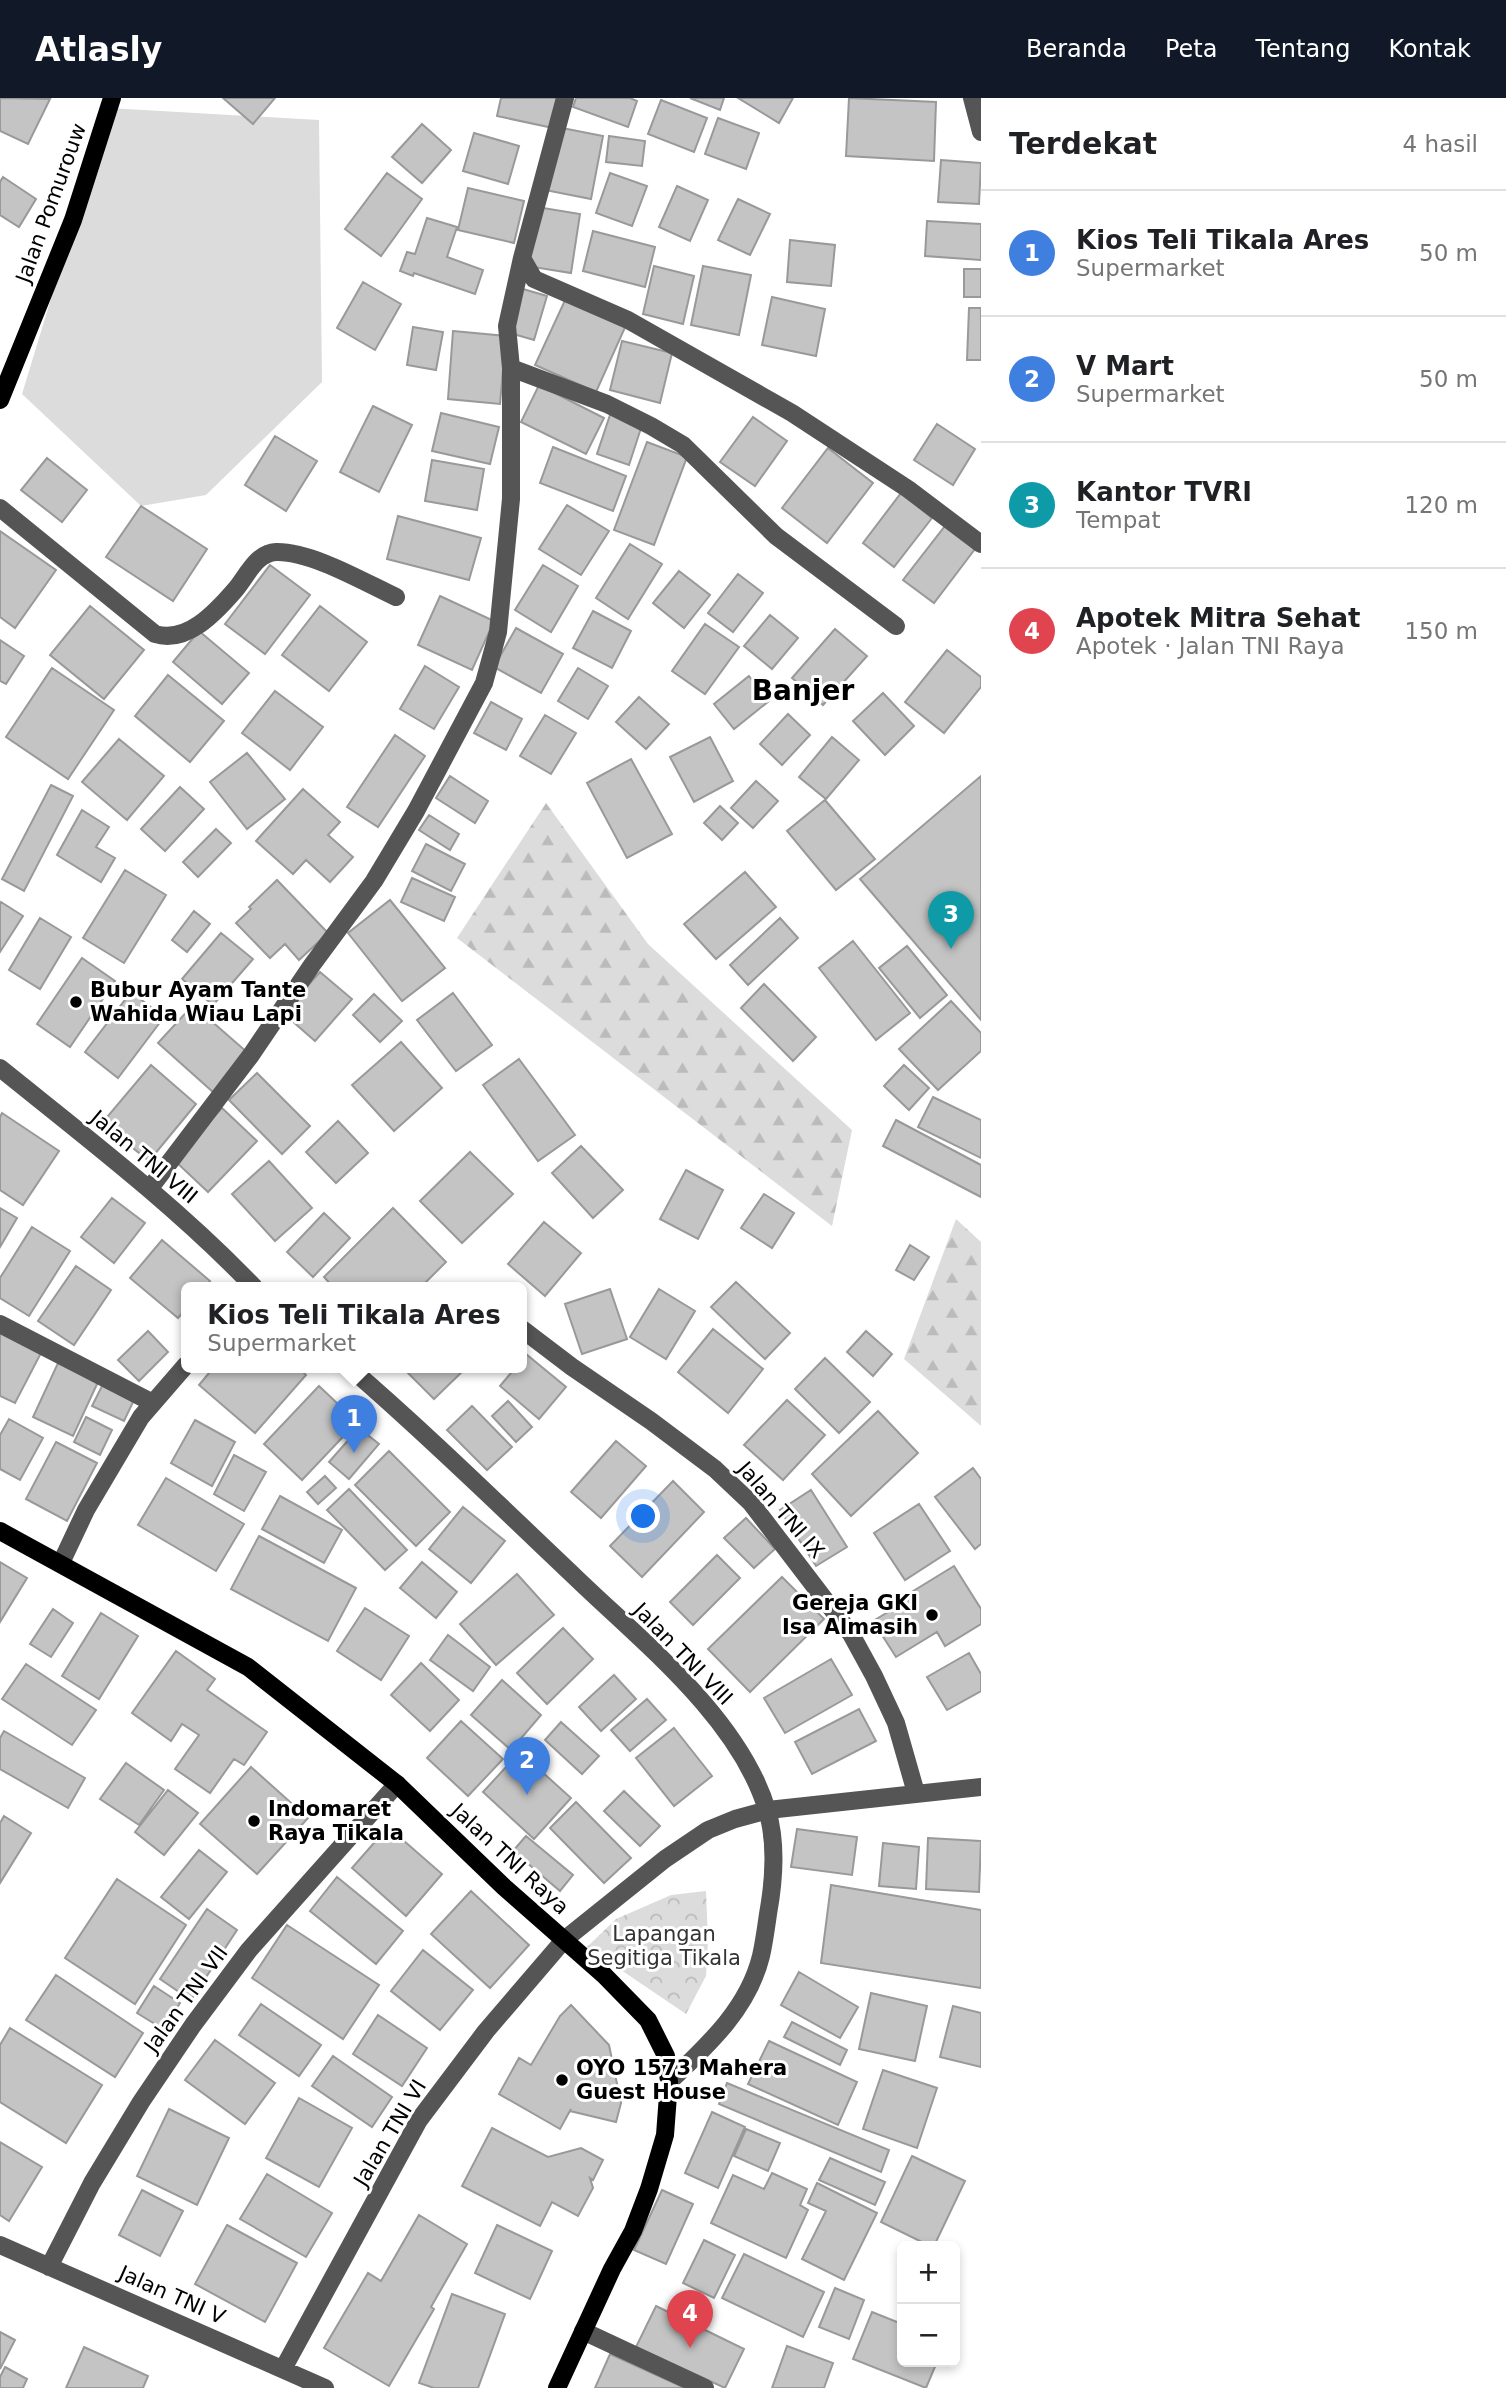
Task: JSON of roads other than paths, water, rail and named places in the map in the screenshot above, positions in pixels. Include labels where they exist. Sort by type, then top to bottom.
[{"type":"main road","name":"Jalan Pomurouw","points":[[0,400],[73,220],[112,98]]},
{"type":"main road","name":"Jalan TNI Raya","points":[[0,1531],[248,1667],[397,1784],[504,1887],[604,1975],[648,2020],[666,2056],[669,2082],[665,2135],[649,2189],[632,2231],[557,2388]]},
{"type":"street","points":[[150,1188],[251,1055],[312,965],[374,881],[416,811],[484,683],[498,632],[510,511],[512,369],[507,326],[522,258],[565,98]]},
{"type":"street","points":[[972,98],[981,132]]},
{"type":"street","points":[[522,258],[534,279],[628,320],[792,413],[908,489],[981,544]]},
{"type":"street","points":[[512,369],[607,404],[683,445],[776,536],[895,626]]},
{"type":"street","points":[[0,508],[155,635],[163,637],[181,634],[207,620],[260,558],[274,552],[301,555],[396,597]]},
{"type":"street","name":"Jalan TNI VIII","points":[[0,1068],[150,1188],[249,1282]]},
{"type":"street","points":[[0,1324],[153,1403]]},
{"type":"street","name":"Jalan TNI IX","points":[[527,1333],[715,1469],[751,1503],[850,1634],[874,1676],[896,1723],[916,1793]]},
{"type":"street","points":[[61,1563],[86,1510],[141,1417],[181,1371]]},
{"type":"street","name":"Jalan TNI VIII","points":[[361,1373],[692,1689],[730,1736],[752,1774],[768,1810],[774,1857],[770,1902],[761,1957],[748,1993],[716,2038],[669,2082]]},
{"type":"street","name":"Jalan TNI VII","points":[[49,2267],[92,2183],[141,2102],[193,2025],[249,1950],[397,1784]]},
{"type":"street","name":"Jalan TNI VI","points":[[283,2369],[419,2120],[486,2031],[564,1940],[665,1859],[708,1830],[736,1819],[768,1810],[981,1787]]},
{"type":"street","name":"Jalan TNI V","points":[[0,2245],[325,2388]]},
{"type":"street","points":[[583,2331],[705,2388]]},
{"type":"place","name":"Kantor TVRI","points":[[951,949]]},
{"type":"place","name":"Bubur Ayam Tante Wahida Wiau Lapi","points":[[76,1002]]},
{"type":"place","name":"Kios Teli Tikala Ares","points":[[354,1453]]},
{"type":"place","name":"Gereja GKI Isa Almasih","points":[[932,1615]]},
{"type":"place","name":"V Mart","points":[[527,1795]]},
{"type":"place","name":"Indomaret Raya Tikala","points":[[254,1821]]},
{"type":"place","name":"OYO 1573 Mahera Guest House","points":[[562,2080]]},
{"type":"place","name":"Apotek Mitra Sehat","points":[[690,2348]]},
{"type":"district","name":"Banjer","points":[[803,690]]},
{"type":"park label","name":"Lapangan Segitiga Tikala","points":[[664,1946]]}]
